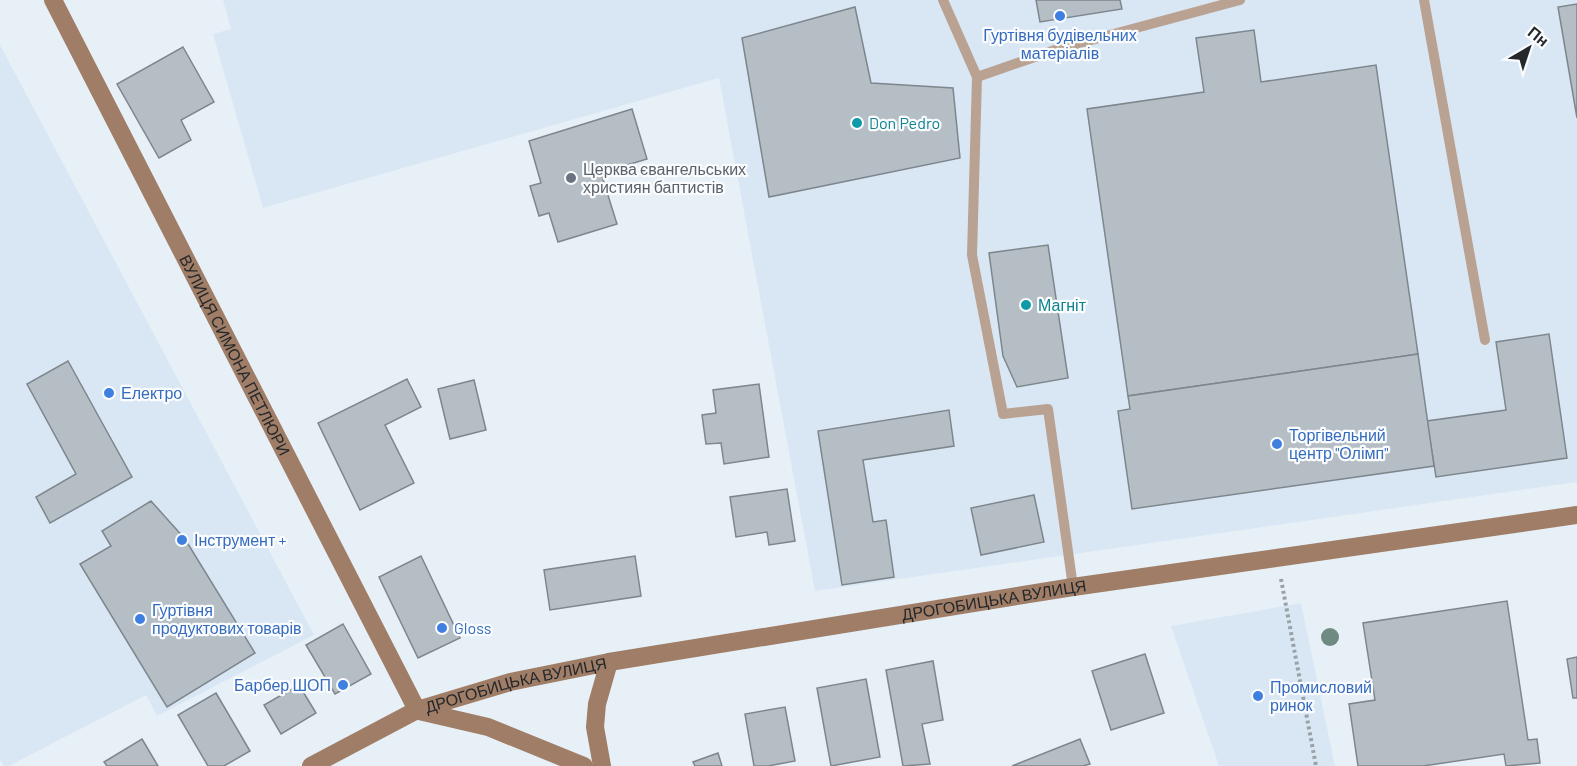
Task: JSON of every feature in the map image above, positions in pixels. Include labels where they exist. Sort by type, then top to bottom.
[{"type":"main road","name":"ВУЛИЦЯ СИМОНА ПЕТЛЮРИ","points":[[52,0],[417,710]]},
{"type":"main road","name":"ДРОГОБИЦЬКА ВУЛИЦЯ","points":[[311,766],[417,710],[510,682],[609,663],[1073,587],[1577,515]]},
{"type":"main road","points":[[602,766],[595,727],[597,704],[609,663]]},
{"type":"main road","points":[[417,710],[488,727],[584,766]]},
{"type":"lane","points":[[943,0],[977,78],[972,255],[1003,414],[1048,410],[1073,587]]},
{"type":"lane","points":[[977,78],[1058,48],[1240,0]]},
{"type":"lane","points":[[1424,0],[1485,340]]},
{"type":"path","points":[[1277,558],[1316,766]]},
{"type":"shaded area","points":[[223,0],[1577,0],[1577,482],[815,591],[719,78],[263,208],[213,34],[231,29]]},
{"type":"shaded area","points":[[0,45],[314,635],[157,716],[146,695],[9,766],[4,766],[0,760]]},
{"type":"shaded area","name":"Промисловий ринок","points":[[1301,603],[1335,766],[1219,766],[1171,626]]},
{"type":"building","name":"Гуртівня будівельних матеріалів","points":[[1036,0],[1120,0],[1122,9],[1040,22]]},
{"type":"building","points":[[1577,4],[1577,118],[1558,7]]},
{"type":"building","name":"Don Pedro","points":[[855,7],[871,83],[953,88],[960,158],[769,197],[742,38]]},
{"type":"building","points":[[1254,30],[1261,82],[1376,65],[1418,354],[1128,396],[1087,109],[1204,92],[1196,38]]},
{"type":"building","points":[[183,47],[214,102],[181,120],[191,140],[159,158],[117,84]]},
{"type":"building","name":"Церква євангельських християн баптистів","points":[[632,109],[647,159],[601,173],[617,224],[558,242],[549,213],[539,216],[530,186],[541,183],[529,141]]},
{"type":"building","name":"Магніт","points":[[1048,245],[1068,378],[1017,387],[1003,356],[989,253]]},
{"type":"building","points":[[1549,334],[1567,458],[1436,477],[1427,421],[1506,410],[1496,342]]},
{"type":"building","name":"Торгівельний центр \"Олімп\"","points":[[1418,354],[1434,466],[1132,509],[1118,411],[1130,409],[1128,396]]},
{"type":"building","points":[[68,361],[132,477],[50,523],[36,497],[76,474],[27,384]]},
{"type":"building","points":[[407,379],[421,407],[385,425],[414,483],[360,510],[318,423]]},
{"type":"building","points":[[474,380],[486,430],[450,439],[438,389]]},
{"type":"building","points":[[759,384],[769,457],[724,464],[721,443],[706,444],[702,415],[716,413],[713,390]]},
{"type":"building","points":[[949,410],[954,446],[863,460],[873,522],[886,520],[894,577],[842,585],[818,431]]},
{"type":"building","points":[[787,489],[795,541],[769,545],[767,532],[736,537],[730,497]]},
{"type":"building","points":[[1034,495],[1044,542],[981,555],[971,508]]},
{"type":"building","points":[[151,501],[185,539],[255,653],[167,707],[80,564],[111,546],[102,531]]},
{"type":"building","points":[[421,556],[460,638],[418,658],[379,577]]},
{"type":"building","points":[[635,556],[641,596],[550,610],[544,570]]},
{"type":"building","points":[[1507,601],[1528,740],[1537,739],[1540,763],[1506,766],[1504,754],[1423,766],[1358,766],[1349,704],[1375,700],[1363,623]]},
{"type":"building","points":[[343,624],[371,674],[335,694],[306,645]]},
{"type":"building","points":[[1145,654],[1164,713],[1111,730],[1092,671]]},
{"type":"building","points":[[1577,657],[1577,698],[1573,698],[1567,659]]},
{"type":"building","points":[[933,661],[943,720],[922,724],[930,764],[903,766],[886,670]]},
{"type":"building","points":[[866,679],[880,757],[831,766],[817,688]]},
{"type":"building","points":[[299,685],[316,713],[281,734],[264,705]]},
{"type":"building","points":[[216,693],[250,751],[224,766],[208,766],[178,715]]},
{"type":"building","points":[[785,707],[795,761],[754,766],[745,714]]},
{"type":"building","points":[[142,739],[158,766],[107,766],[104,762]]},
{"type":"building","points":[[1080,739],[1090,764],[1083,766],[1012,766]]},
{"type":"building","points":[[718,753],[722,766],[695,766],[693,762]]},
{"type":"place","name":"Гуртівня будівельних матеріалів","points":[[1060,16]]},
{"type":"place","name":"Don Pedro","points":[[857,123]]},
{"type":"place","name":"Церква євангельських християн баптистів","points":[[571,178]]},
{"type":"place","name":"Магніт","points":[[1026,305]]},
{"type":"place","name":"Електро","points":[[109,393]]},
{"type":"place","name":"Торгівельний центр \"Олімп\"","points":[[1277,444]]},
{"type":"place","name":"Інструмент +","points":[[182,540]]},
{"type":"place","name":"Гуртівня продуктових товарів","points":[[140,619]]},
{"type":"place","name":"Gloss","points":[[442,628]]},
{"type":"place","name":"Барбер ШОП","points":[[343,685]]},
{"type":"place","name":"Промисловий ринок","points":[[1258,696]]}]
